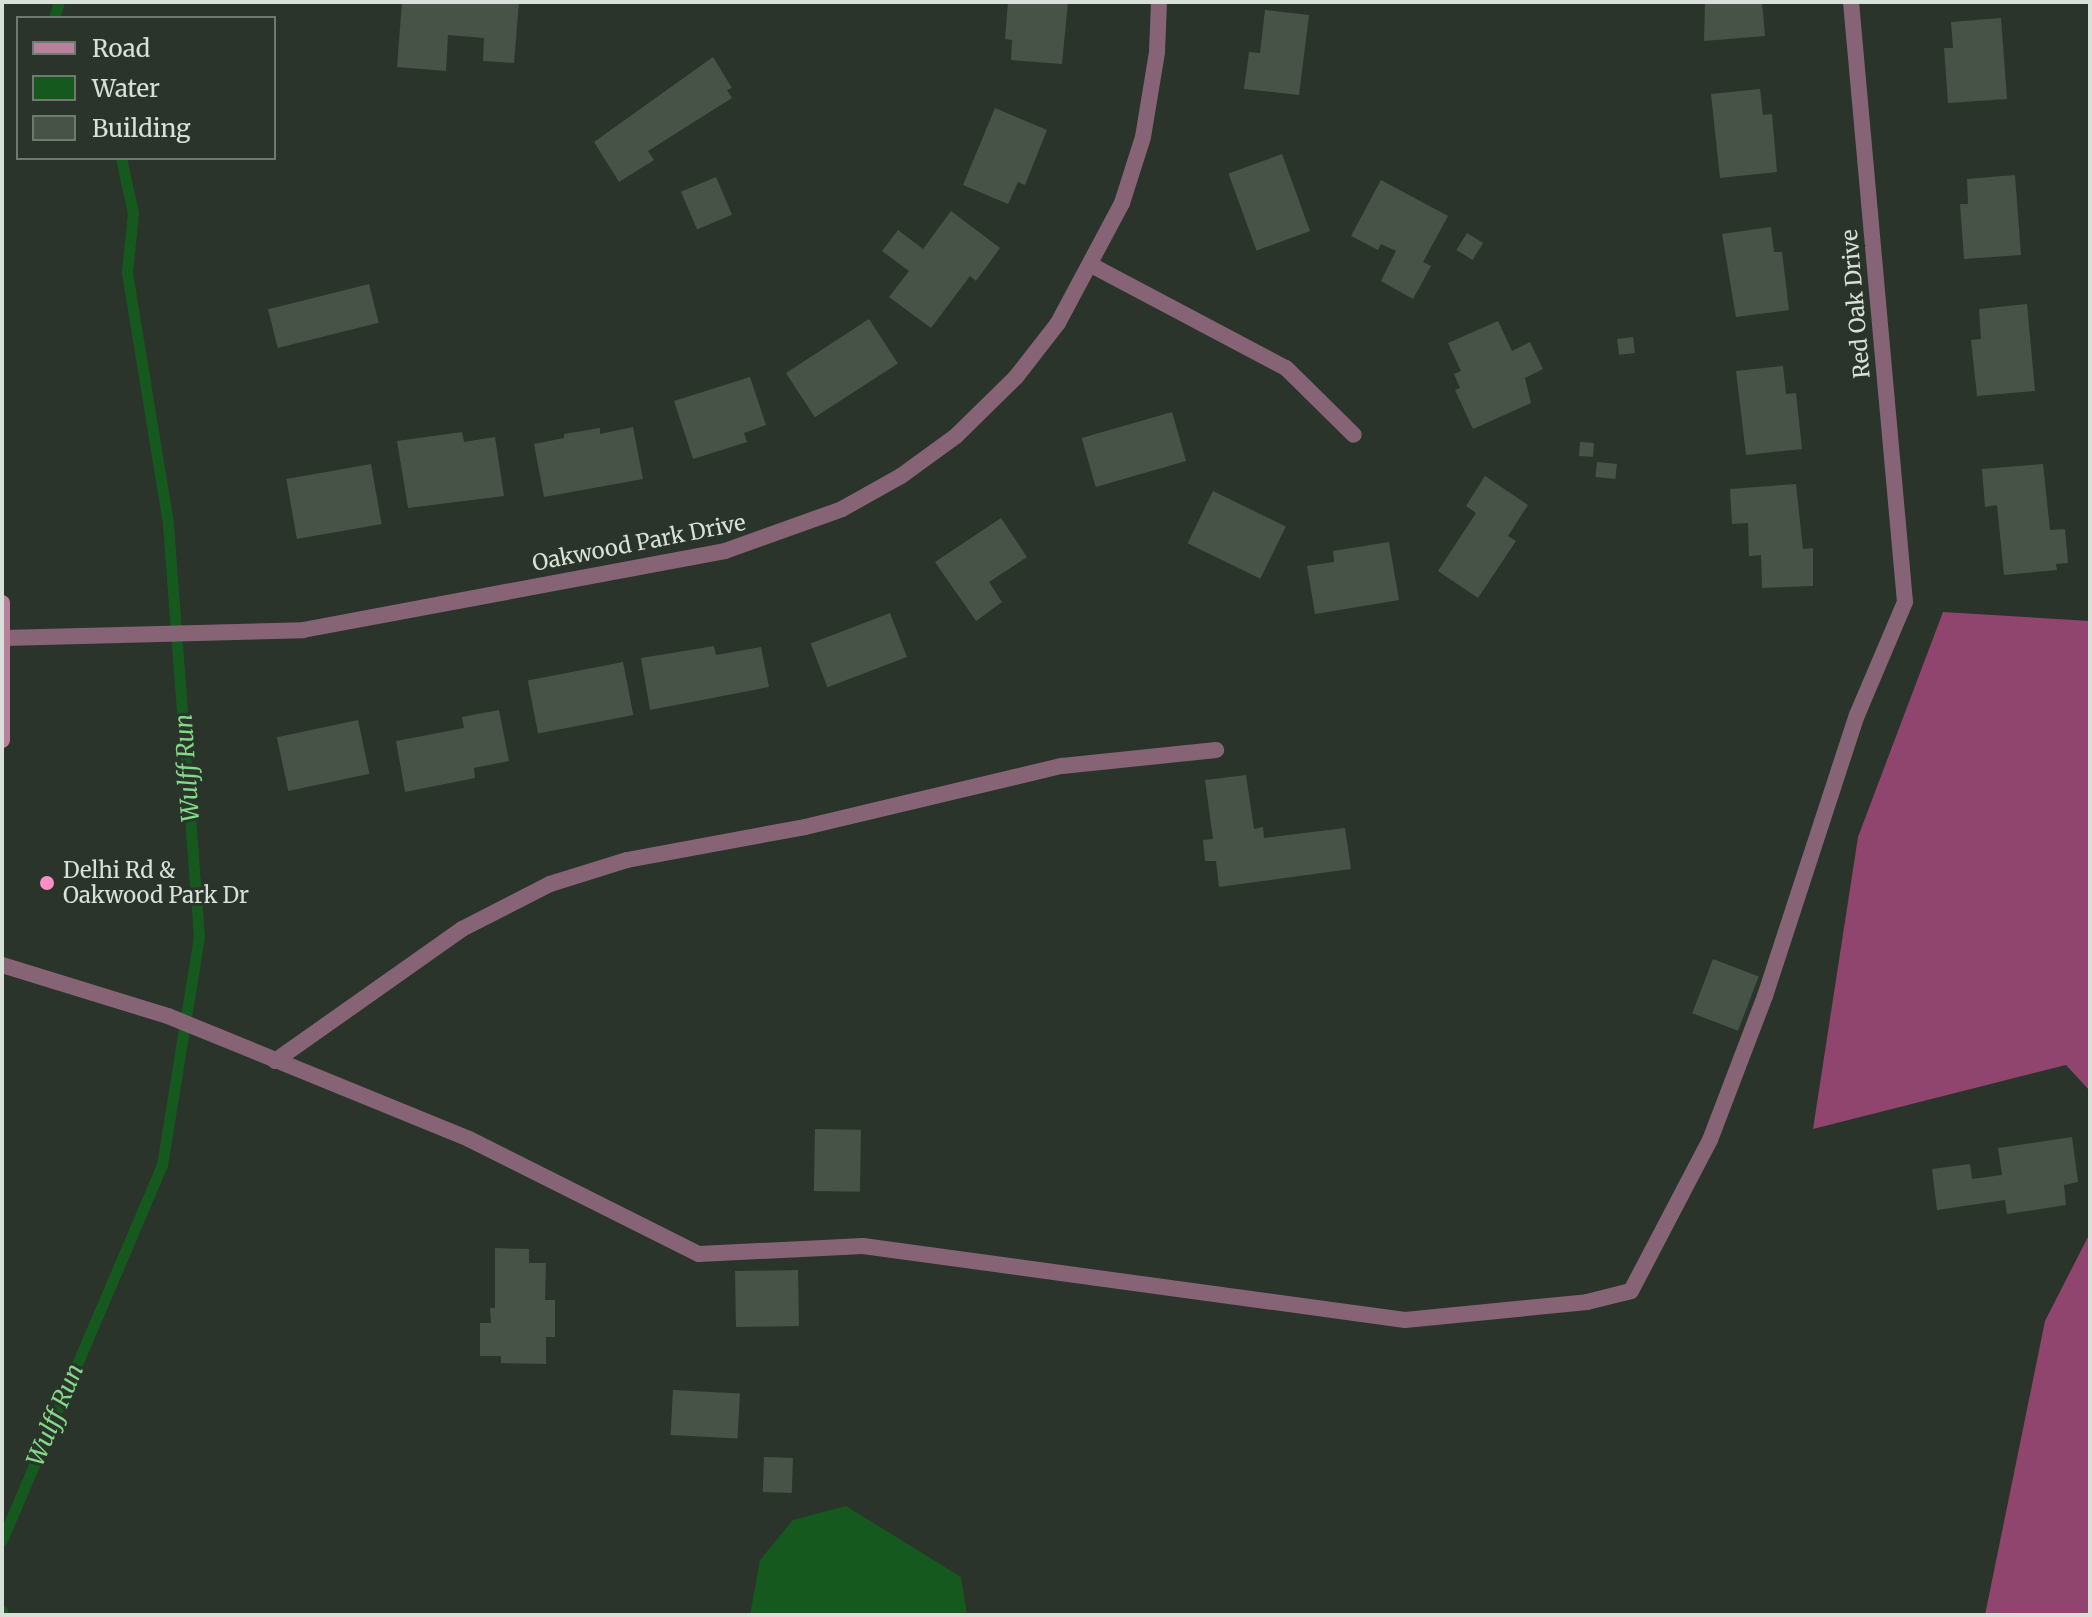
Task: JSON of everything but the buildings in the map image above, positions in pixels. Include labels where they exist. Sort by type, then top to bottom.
[{"type":"street","name":"Oakwood Park Drive","points":[[4,638],[246,634],[303,630],[725,551],[842,509],[901,476],[976,416],[1050,334],[1093,266],[1122,203],[1143,137],[1157,52],[1159,2]]},
{"type":"street","name":"Red Oak Drive","points":[[275,1061],[469,1139],[699,1254],[863,1246],[1405,1320],[1587,1302],[1631,1291],[1710,1140],[1765,996],[1857,715],[1905,602],[1851,2]]},
{"type":"street","points":[[1093,266],[1286,368],[1354,435]]},
{"type":"street","points":[[2,603],[2,740]]},
{"type":"street","points":[[2,965],[168,1016],[275,1061],[462,929],[550,884],[627,860],[805,827],[1062,766],[1216,750]]},
{"type":"shaded area","points":[[1943,612],[2090,621],[2090,1091],[2066,1065],[1813,1129],[1858,837]]},
{"type":"shaded area","points":[[2090,1233],[2090,1615],[1985,1615],[2045,1321]]},
{"type":"water","points":[[846,1506],[961,1577],[967,1615],[750,1615],[760,1560],[793,1520]]},
{"type":"waterway","name":"Wulff Run","points":[[55,16],[59,2]]},
{"type":"waterway","name":"Wulff Run","points":[[2,1540],[162,1165],[199,937],[168,523],[127,272],[133,213],[121,160]]},
{"type":"place","name":"Delhi Rd & Oakwood Park Dr","points":[[47,883]]}]
